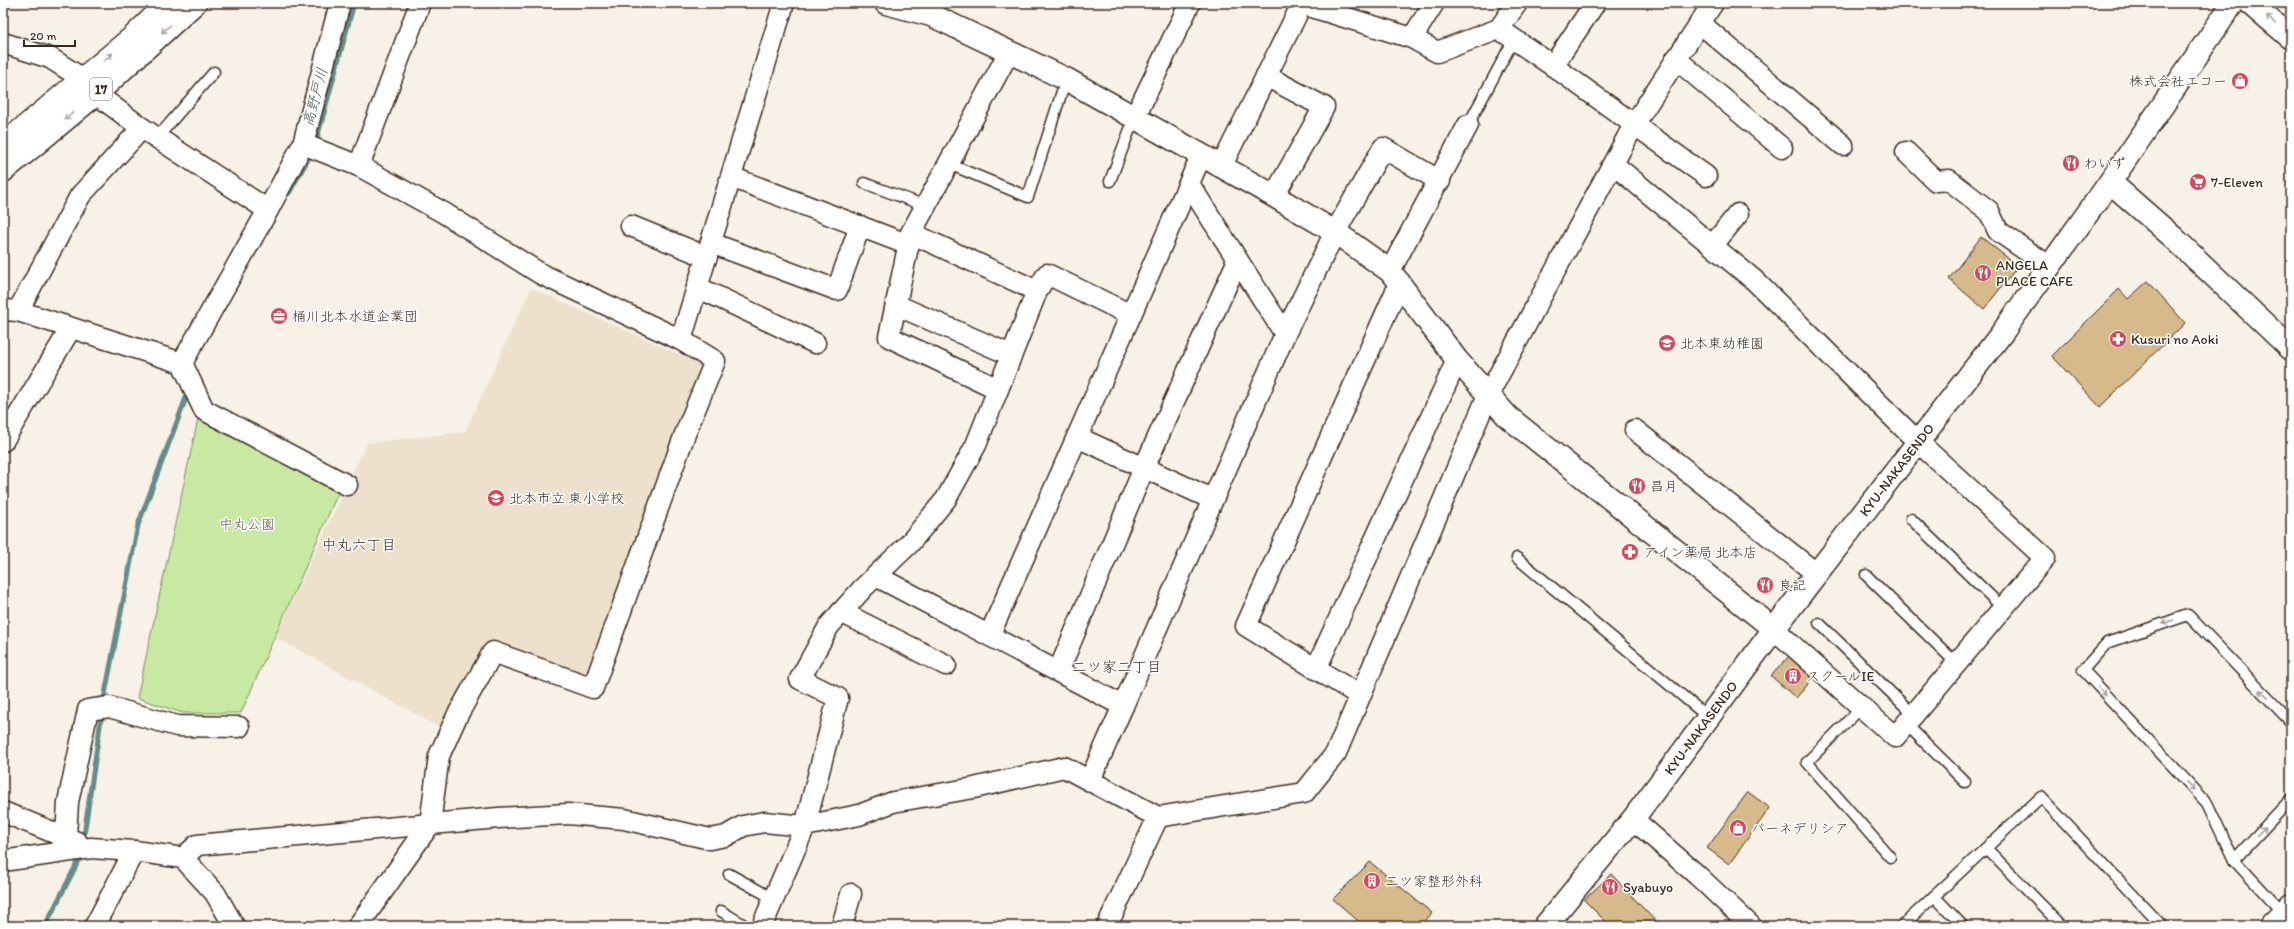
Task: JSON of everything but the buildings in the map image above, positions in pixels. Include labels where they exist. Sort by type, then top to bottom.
[{"type":"main road","name":"17","points":[[3,171],[90,86],[134,36],[168,3]]},
{"type":"main road","name":"17","points":[[3,145],[90,86],[195,3]]},
{"type":"main road","points":[[886,3],[933,9],[1009,52],[1066,79],[1335,232],[1395,276],[1457,360],[1508,417],[1774,629]]},
{"type":"main road","name":"KYU-NAKASENDO","points":[[1545,926],[1633,819],[1774,629],[2050,267],[2233,3]]},
{"type":"main road","points":[[2250,3],[2291,38]]},
{"type":"main road","points":[[2110,182],[2174,238],[2291,349]]},
{"type":"street","points":[[182,363],[268,210],[303,144],[340,3]]},
{"type":"street","points":[[358,166],[420,3]]},
{"type":"street","points":[[681,340],[784,3]]},
{"type":"street","points":[[1134,119],[1190,3]]},
{"type":"street","points":[[1412,38],[1434,3]]},
{"type":"street","points":[[1506,34],[1517,3]]},
{"type":"street","points":[[1553,66],[1595,3]]},
{"type":"street","points":[[183,858],[196,845],[430,824],[568,814],[624,818],[710,839],[726,836],[743,826],[764,822],[805,826],[859,815],[893,802],[974,788],[1064,767],[1158,817],[1304,793],[1336,753],[1359,695],[1488,395],[1635,123],[1713,3]]},
{"type":"street","points":[[1221,167],[1300,4],[1412,38],[1437,52],[1506,34],[1635,123],[1706,176]]},
{"type":"street","points":[[1700,23],[1843,145]]},
{"type":"street","points":[[3,43],[50,58],[90,86],[150,133],[268,210]]},
{"type":"street","points":[[998,389],[889,338],[910,239],[926,206],[1009,52]]},
{"type":"street","points":[[1676,59],[1782,148]]},
{"type":"street","points":[[1266,76],[1324,107],[1274,196]]},
{"type":"street","points":[[1359,695],[1246,626],[1395,276],[1468,125]]},
{"type":"street","points":[[150,133],[80,196],[10,311],[71,328],[182,363],[204,410],[347,485]]},
{"type":"street","points":[[303,144],[358,166],[444,213],[541,274],[681,340],[715,361],[685,434],[593,688],[493,652],[457,716],[439,756],[430,824],[358,926]]},
{"type":"street","points":[[1090,780],[1285,334],[1335,232],[1383,148],[1440,181]]},
{"type":"street","points":[[1906,152],[1936,181],[1949,180],[1983,206],[1989,211],[1998,231],[2050,267]]},
{"type":"street","points":[[990,634],[1201,156]]},
{"type":"street","points":[[1613,164],[1754,280],[1918,442],[2045,558],[1896,737],[1774,629]]},
{"type":"street","points":[[731,177],[860,226],[910,239],[1037,291]]},
{"type":"street","points":[[1189,184],[1237,262],[1285,334]]},
{"type":"street","points":[[1713,245],[1738,214]]},
{"type":"street","points":[[631,226],[837,290],[860,226]]},
{"type":"street","points":[[1059,670],[1144,468],[1237,262]]},
{"type":"street","points":[[762,926],[805,826],[838,698],[800,679],[829,626],[876,576],[909,544],[946,499],[976,445],[1037,291],[1047,274],[1131,316]]},
{"type":"street","points":[[697,287],[815,343]]},
{"type":"street","points":[[896,305],[1012,355]]},
{"type":"street","points":[[3,441],[71,328]]},
{"type":"street","points":[[1316,669],[1457,360]]},
{"type":"street","points":[[1635,430],[1817,574]]},
{"type":"street","points":[[1077,436],[1212,499]]},
{"type":"street","points":[[876,576],[1059,670],[1123,706]]},
{"type":"street","points":[[841,612],[946,666]]},
{"type":"street","points":[[66,837],[68,802],[88,710],[109,707],[177,726],[238,727]]},
{"type":"street","points":[[3,812],[91,848]]},
{"type":"street","points":[[1107,926],[1158,817]]},
{"type":"street","points":[[1633,819],[1697,875],[1750,926]]},
{"type":"street","points":[[3,861],[91,848],[134,851],[183,858],[215,893],[234,926]]},
{"type":"street","points":[[95,926],[134,851]]},
{"type":"street","points":[[842,926],[851,894]]},
{"type":"lane","points":[[1468,125],[1506,34]]},
{"type":"lane","points":[[150,133],[214,72]]},
{"type":"lane","points":[[949,164],[1028,197],[1066,79]]},
{"type":"lane","points":[[1110,180],[1134,119]]},
{"type":"lane","points":[[864,183],[926,206]]},
{"type":"lane","points":[[1911,519],[2003,608]]},
{"type":"lane","points":[[1517,558],[1709,718]]},
{"type":"lane","points":[[1866,575],[1957,664]]},
{"type":"lane","points":[[2282,914],[2234,860],[2207,803],[2083,670],[2107,643],[2188,616],[2291,722]]},
{"type":"lane","points":[[1819,623],[1910,719],[1965,782]]},
{"type":"lane","points":[[1862,707],[1807,762],[1890,857]]},
{"type":"lane","points":[[1902,926],[2041,797],[2162,926]]},
{"type":"lane","points":[[2234,860],[2291,799]]},
{"type":"lane","points":[[1986,848],[2062,926]]},
{"type":"lane","points":[[728,874],[774,899]]},
{"type":"lane","points":[[1934,896],[1963,926]]},
{"type":"lane","points":[[721,911],[746,926]]},
{"type":"shaded area","name":"北本市立 東小学校","points":[[531,288],[705,366],[646,512],[588,676],[489,640],[439,727],[275,637],[367,443],[465,432]]},
{"type":"green space","name":"中丸公園","points":[[198,419],[338,493],[241,713],[183,713],[137,698]]},
{"type":"waterway","name":"高野戸川","points":[[315,145],[354,3]]},
{"type":"waterway","name":"高野戸川","points":[[289,193],[312,152]]},
{"type":"waterway","points":[[103,704],[138,525],[189,390]]},
{"type":"waterway","points":[[83,842],[102,712]]},
{"type":"waterway","points":[[45,926],[82,854]]},
{"type":"place","name":"株式会社エコー","points":[[2240,81]]},
{"type":"place","name":"わいず","points":[[2071,163]]},
{"type":"place","name":"7-Eleven","points":[[2198,182]]},
{"type":"place","name":"ANGELA PLACE CAFE","points":[[1983,273]]},
{"type":"place","name":"桶川北本水道企業団","points":[[279,316]]},
{"type":"place","name":"Kusuri no Aoki","points":[[2118,339]]},
{"type":"place","name":"北本東幼稚園","points":[[1667,343]]},
{"type":"place","name":"昌月","points":[[1637,486]]},
{"type":"place","name":"北本市立 東小学校","points":[[496,498]]},
{"type":"place","name":"アイン薬局 北本店","points":[[1630,552]]},
{"type":"place","name":"良記","points":[[1765,585]]},
{"type":"place","name":"スクールIE","points":[[1793,676]]},
{"type":"place","name":"パーネデリシア","points":[[1738,828]]},
{"type":"place","name":"二ツ家整形外科","points":[[1372,881]]},
{"type":"place","name":"Syabuyo","points":[[1610,887]]},
{"type":"district","name":"中丸六丁目","points":[[359,545]]},
{"type":"district","name":"二ツ家二丁目","points":[[1117,667]]}]
